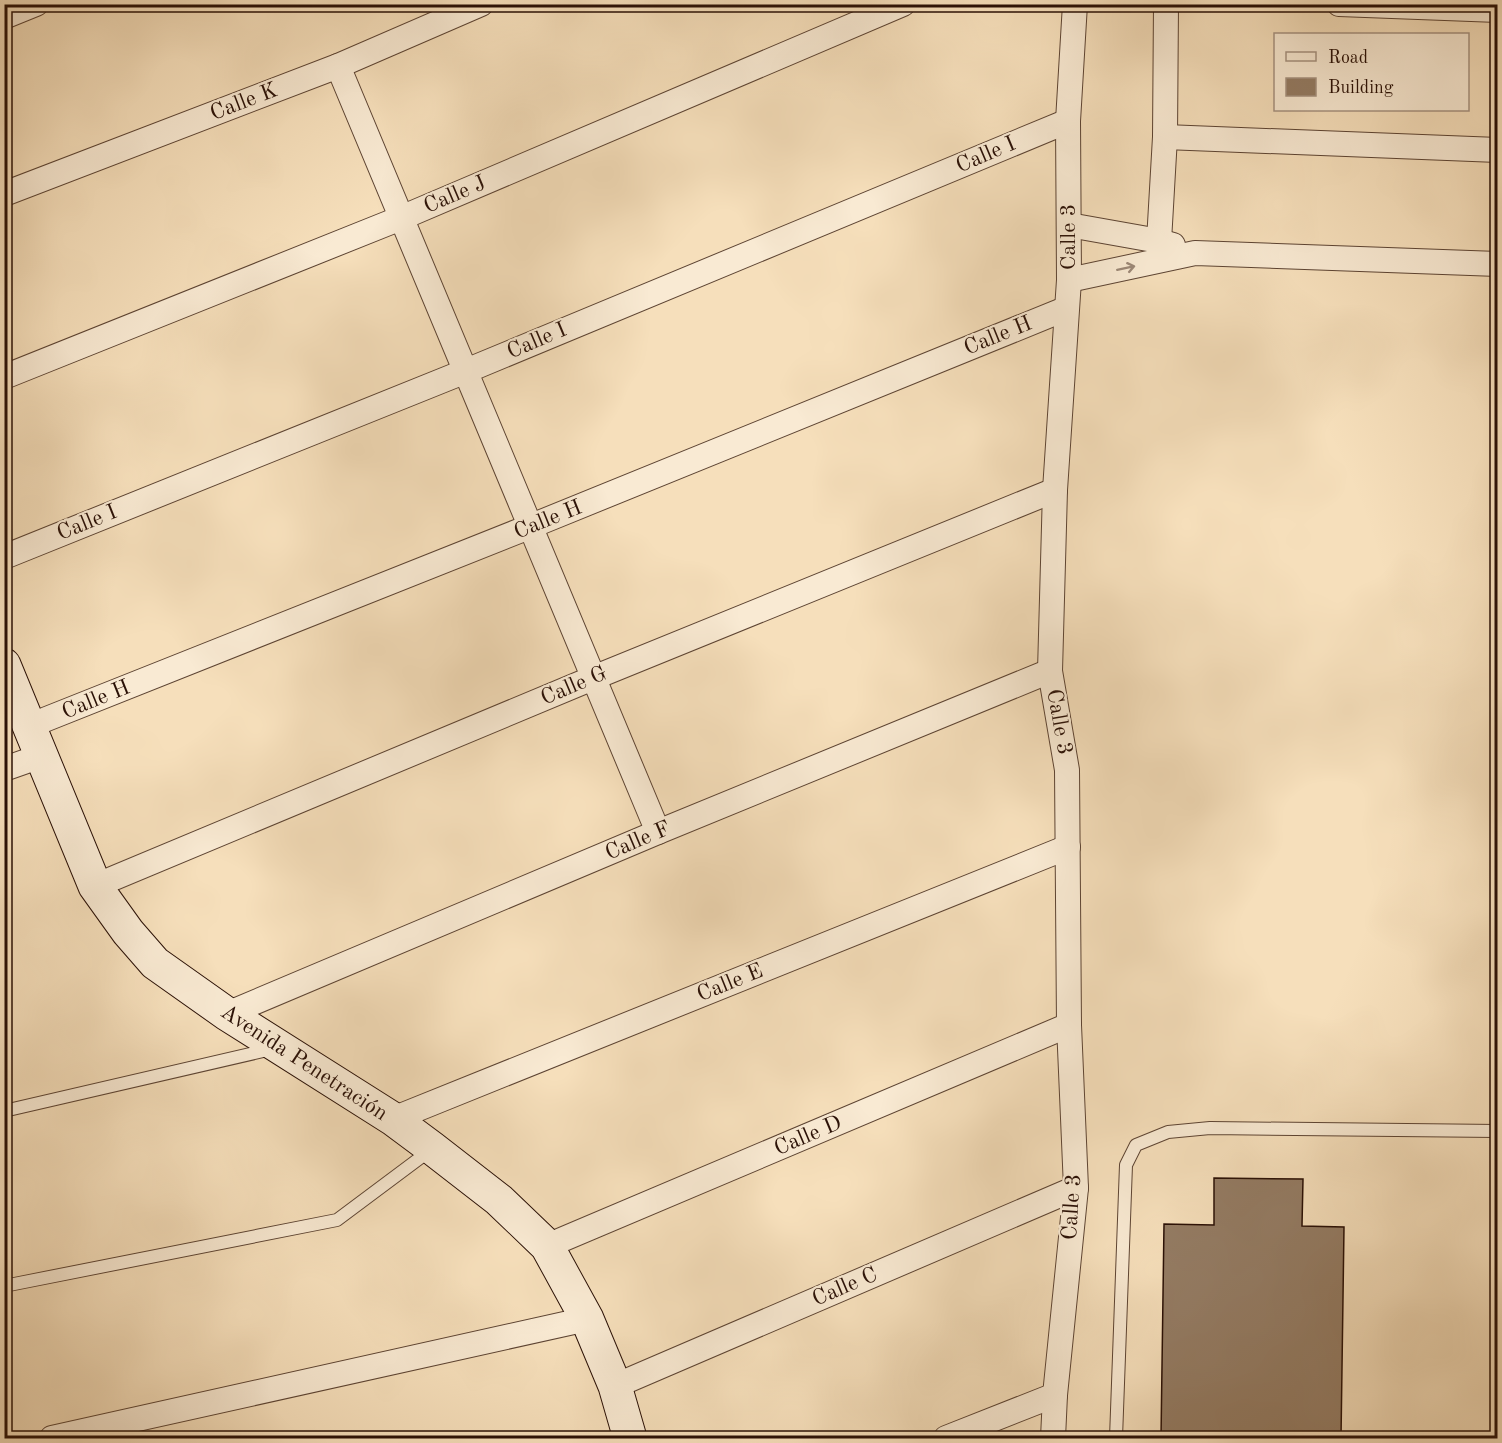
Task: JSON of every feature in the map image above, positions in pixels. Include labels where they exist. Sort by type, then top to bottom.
[{"type":"street","points":[[4,17],[36,4]]},
{"type":"street","name":"Calle K","points":[[4,194],[338,66],[481,4]]},
{"type":"street","name":"Calle J","points":[[4,377],[401,218],[903,4]]},
{"type":"street","name":"Calle 3","points":[[1053,1438],[1055,1395],[1076,1188],[1069,1025],[1067,770],[1050,671],[1055,490],[1065,309],[1069,280],[1068,121],[1075,4]]},
{"type":"street","points":[[1159,241],[1165,137],[1166,4]]},
{"type":"street","points":[[1339,4],[1497,10]]},
{"type":"street","points":[[338,66],[658,832]]},
{"type":"street","name":"Calle I","points":[[4,556],[466,371],[1068,121]]},
{"type":"street","points":[[1165,137],[1497,150]]},
{"type":"street","points":[[1069,225],[1159,241],[1195,253]]},
{"type":"street","points":[[1069,280],[1195,253],[1497,264]]},
{"type":"street","name":"Calle H","points":[[4,769],[35,741],[530,527],[1065,309]]},
{"type":"street","name":"Calle G","points":[[95,886],[593,678],[1055,490]]},
{"type":"street","name":"Avenida Penetración","points":[[4,665],[95,886],[128,932],[155,963],[227,1014],[393,1119],[432,1148],[499,1200],[547,1246],[587,1319],[615,1386],[630,1438]]},
{"type":"street","name":"Calle F","points":[[227,1014],[658,832],[1050,671]]},
{"type":"street","name":"Calle E","points":[[393,1119],[1068,847]]},
{"type":"street","name":"Calle D","points":[[547,1246],[1069,1025]]},
{"type":"street","name":"Calle C","points":[[615,1386],[1076,1188]]},
{"type":"street","points":[[52,1438],[587,1319]]},
{"type":"street","points":[[946,1438],[1055,1395]]},
{"type":"lane","points":[[4,1112],[281,1047]]},
{"type":"lane","points":[[1116,1438],[1126,1165],[1136,1145],[1168,1132],[1210,1128],[1497,1131]]},
{"type":"lane","points":[[4,1286],[337,1220],[432,1148]]},
{"type":"building","points":[[1214,1178],[1303,1179],[1302,1226],[1344,1227],[1341,1438],[1161,1438],[1164,1224],[1214,1225]]}]
